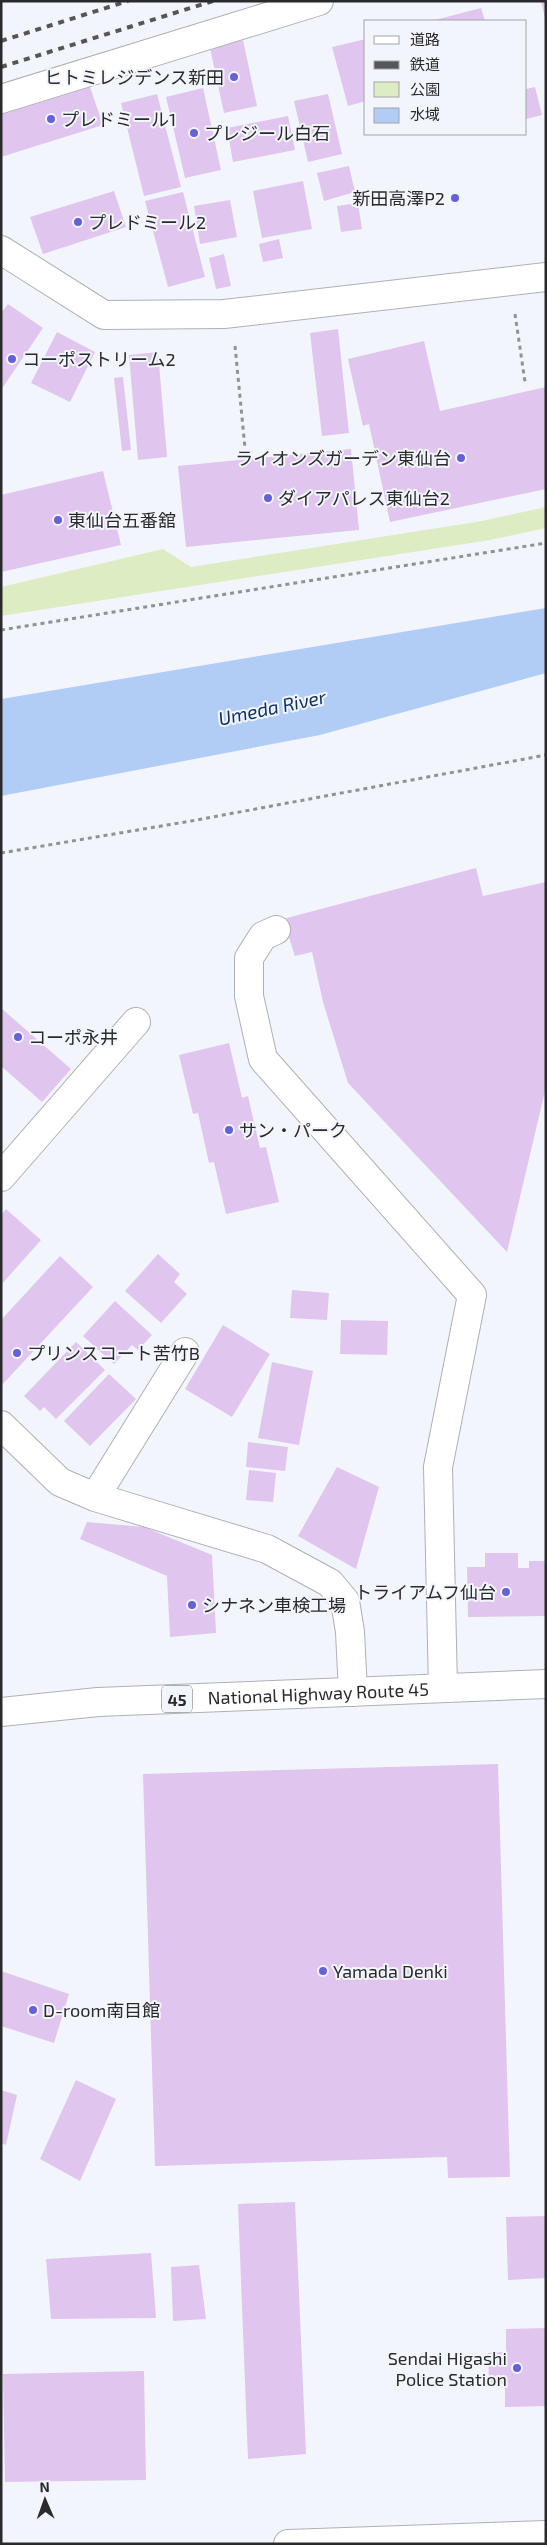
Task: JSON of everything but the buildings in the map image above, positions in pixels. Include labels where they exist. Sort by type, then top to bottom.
[{"type":"main road","points":[[1,99],[319,1]]},
{"type":"main road","points":[[1,250],[104,315],[232,313],[546,277]]},
{"type":"main road","points":[[276,930],[263,936],[249,958],[249,996],[263,1059],[472,1295],[438,1467],[444,1688]]},
{"type":"main road","points":[[1,1177],[136,1022]]},
{"type":"main road","points":[[95,1496],[185,1352]]},
{"type":"main road","points":[[1,1425],[60,1482],[95,1496],[267,1549],[330,1583],[345,1601],[350,1632],[353,1692]]},
{"type":"main road","name":"National Highway Route 45","points":[[1,1712],[98,1702],[546,1684]]},
{"type":"main road","points":[[288,2544],[546,2535]]},
{"type":"path","points":[[511,281],[525,382]]},
{"type":"path","points":[[232,313],[245,448]]},
{"type":"path","points":[[1,630],[546,542]]},
{"type":"path","points":[[1,853],[191,821],[546,755]]},
{"type":"green space","points":[[546,507],[546,528],[490,540],[1,616],[1,587],[163,549],[191,567],[482,521]]},
{"type":"water","name":"Umeda River","points":[[546,608],[546,673],[320,735],[1,796],[1,699]]},
{"type":"railway","points":[[1,41],[128,1]]},
{"type":"railway","points":[[1,67],[213,1]]},
{"type":"place","name":"ヒトミレジデンス新田","points":[[234,77]]},
{"type":"place","name":"プレドミール1","points":[[51,119]]},
{"type":"place","name":"プレジール白石","points":[[194,133]]},
{"type":"place","name":"新田高澤P2","points":[[455,198]]},
{"type":"place","name":"プレドミール2","points":[[78,222]]},
{"type":"place","name":"コーポストリーム2","points":[[12,359]]},
{"type":"place","name":"ライオンズガーデン東仙台","points":[[461,458]]},
{"type":"place","name":"ダイアパレス東仙台2","points":[[268,498]]},
{"type":"place","name":"東仙台五番舘","points":[[58,520]]},
{"type":"place","name":"コーポ永井","points":[[18,1037]]},
{"type":"place","name":"サン・パーク","points":[[229,1130]]},
{"type":"place","name":"プリンスコート苦竹B","points":[[17,1353]]},
{"type":"place","name":"トライアムフ仙台","points":[[506,1592]]},
{"type":"place","name":"シナネン車検工場","points":[[192,1605]]},
{"type":"place","name":"Yamada Denki","points":[[323,1971]]},
{"type":"place","name":"D-room南目館","points":[[33,2010]]},
{"type":"place","name":"Sendai Higashi Police Station","points":[[517,2368]]}]
